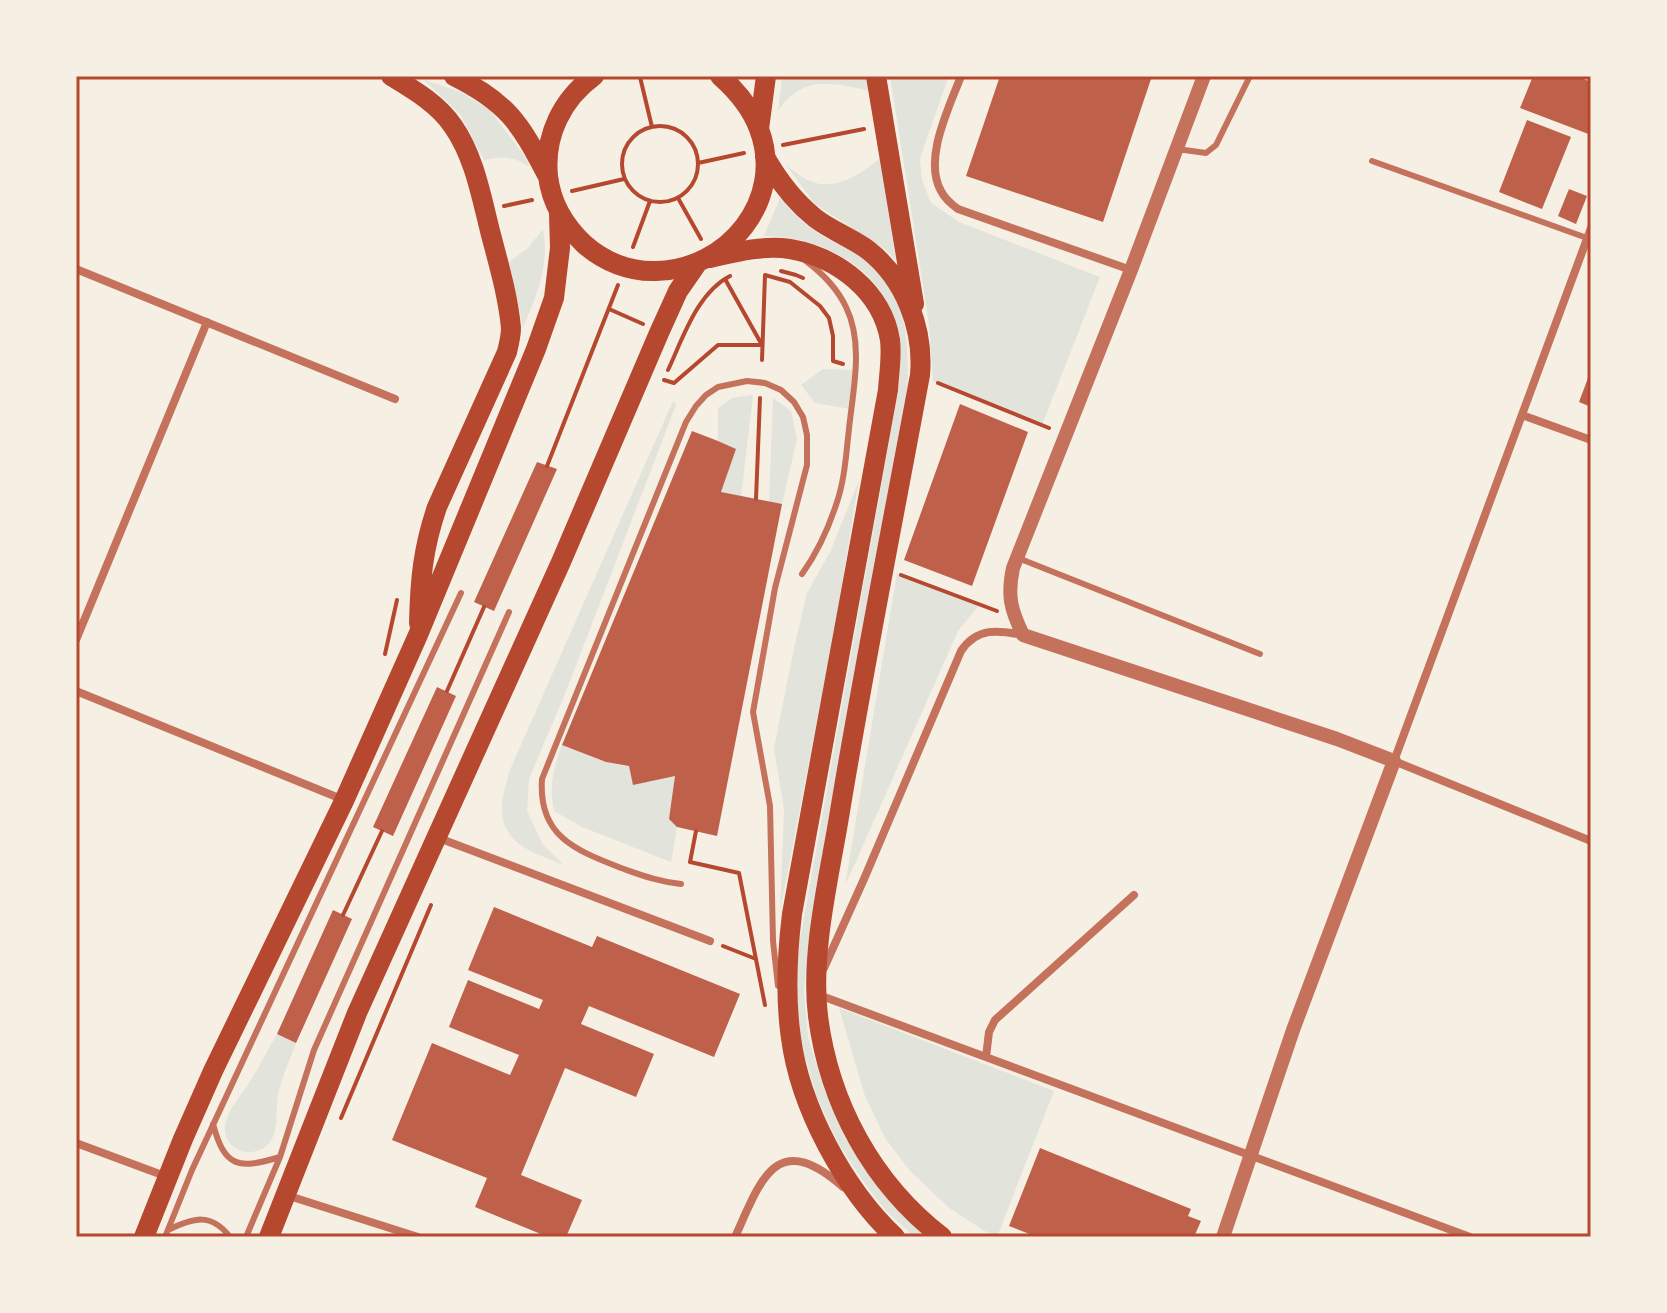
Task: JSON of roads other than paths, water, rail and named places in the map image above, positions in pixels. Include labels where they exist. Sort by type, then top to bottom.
[{"type":"main road","points":[[391,76],[438,109],[464,143],[496,253],[511,327],[507,352],[437,507],[429,532],[422,563],[418,635]]},
{"type":"main road","points":[[454,76],[477,87],[508,112],[528,139],[548,177]]},
{"type":"main road","points":[[594,76],[571,97],[559,115],[548,156],[552,195],[559,213],[574,235],[593,252],[615,264],[642,272],[669,272],[728,245],[745,227],[761,194],[765,157],[759,129],[750,109],[736,90],[720,76]]},
{"type":"main road","points":[[759,129],[766,76]]},
{"type":"main road","points":[[876,76],[921,360],[828,886],[819,948],[817,1013],[831,1078],[844,1114],[887,1185],[942,1237]]},
{"type":"main road","points":[[765,157],[785,188],[817,220],[869,251],[884,266],[902,291],[918,328]]},
{"type":"main road","points":[[144,1237],[183,1139],[234,1026],[344,801],[418,635],[545,324],[558,274],[559,213]]},
{"type":"main road","points":[[269,1237],[357,1013],[561,562],[678,291],[703,255],[790,249],[814,255],[861,284],[877,304],[887,325],[891,357],[858,560],[792,914],[787,966],[790,1037],[804,1091],[836,1159],[871,1212],[895,1237]]},
{"type":"street","points":[[961,76],[936,146],[935,177],[947,200],[958,209],[1131,270]]},
{"type":"street","points":[[1023,635],[1010,601],[1009,585],[1017,558],[1204,76]]},
{"type":"street","points":[[1223,1237],[1293,1030],[1591,228]]},
{"type":"street","points":[[76,269],[395,399]]},
{"type":"street","points":[[76,640],[207,322]]},
{"type":"street","points":[[1522,415],[1591,440]]},
{"type":"street","points":[[1470,1237],[986,1057],[817,989],[961,651],[978,634],[993,631],[1023,635],[1337,739],[1591,841]]},
{"type":"street","points":[[76,691],[344,801]]},
{"type":"street","points":[[436,836],[710,941]]},
{"type":"street","points":[[986,1057],[989,1032],[995,1020],[1134,895]]},
{"type":"street","points":[[76,1143],[168,1177]]},
{"type":"street","points":[[735,1237],[758,1185],[773,1168],[784,1163],[797,1161],[811,1164],[827,1173],[871,1212]]},
{"type":"street","points":[[286,1194],[418,1237]]},
{"type":"lane","points":[[1177,149],[1206,153],[1216,145],[1250,76]]},
{"type":"lane","points":[[1372,161],[1587,238]]},
{"type":"lane","points":[[790,249],[831,284],[847,308],[855,337],[855,370],[843,480],[816,554],[802,574]]},
{"type":"lane","points":[[681,884],[651,879],[574,848],[559,835],[545,811],[542,779],[691,414],[706,395],[718,387],[747,381],[765,383],[781,390],[794,402],[803,417],[808,447],[807,465],[775,588],[753,712],[770,806],[773,941],[779,990],[790,1037]]},
{"type":"lane","points":[[1017,558],[1260,654]]},
{"type":"lane","points":[[167,1233],[213,1124],[461,593]]},
{"type":"lane","points":[[246,1237],[280,1157],[314,1050],[509,612]]},
{"type":"lane","points":[[213,1124],[218,1144],[236,1163],[251,1165],[280,1157]]},
{"type":"lane","points":[[167,1233],[186,1222],[199,1219],[211,1221],[230,1237]]}]
